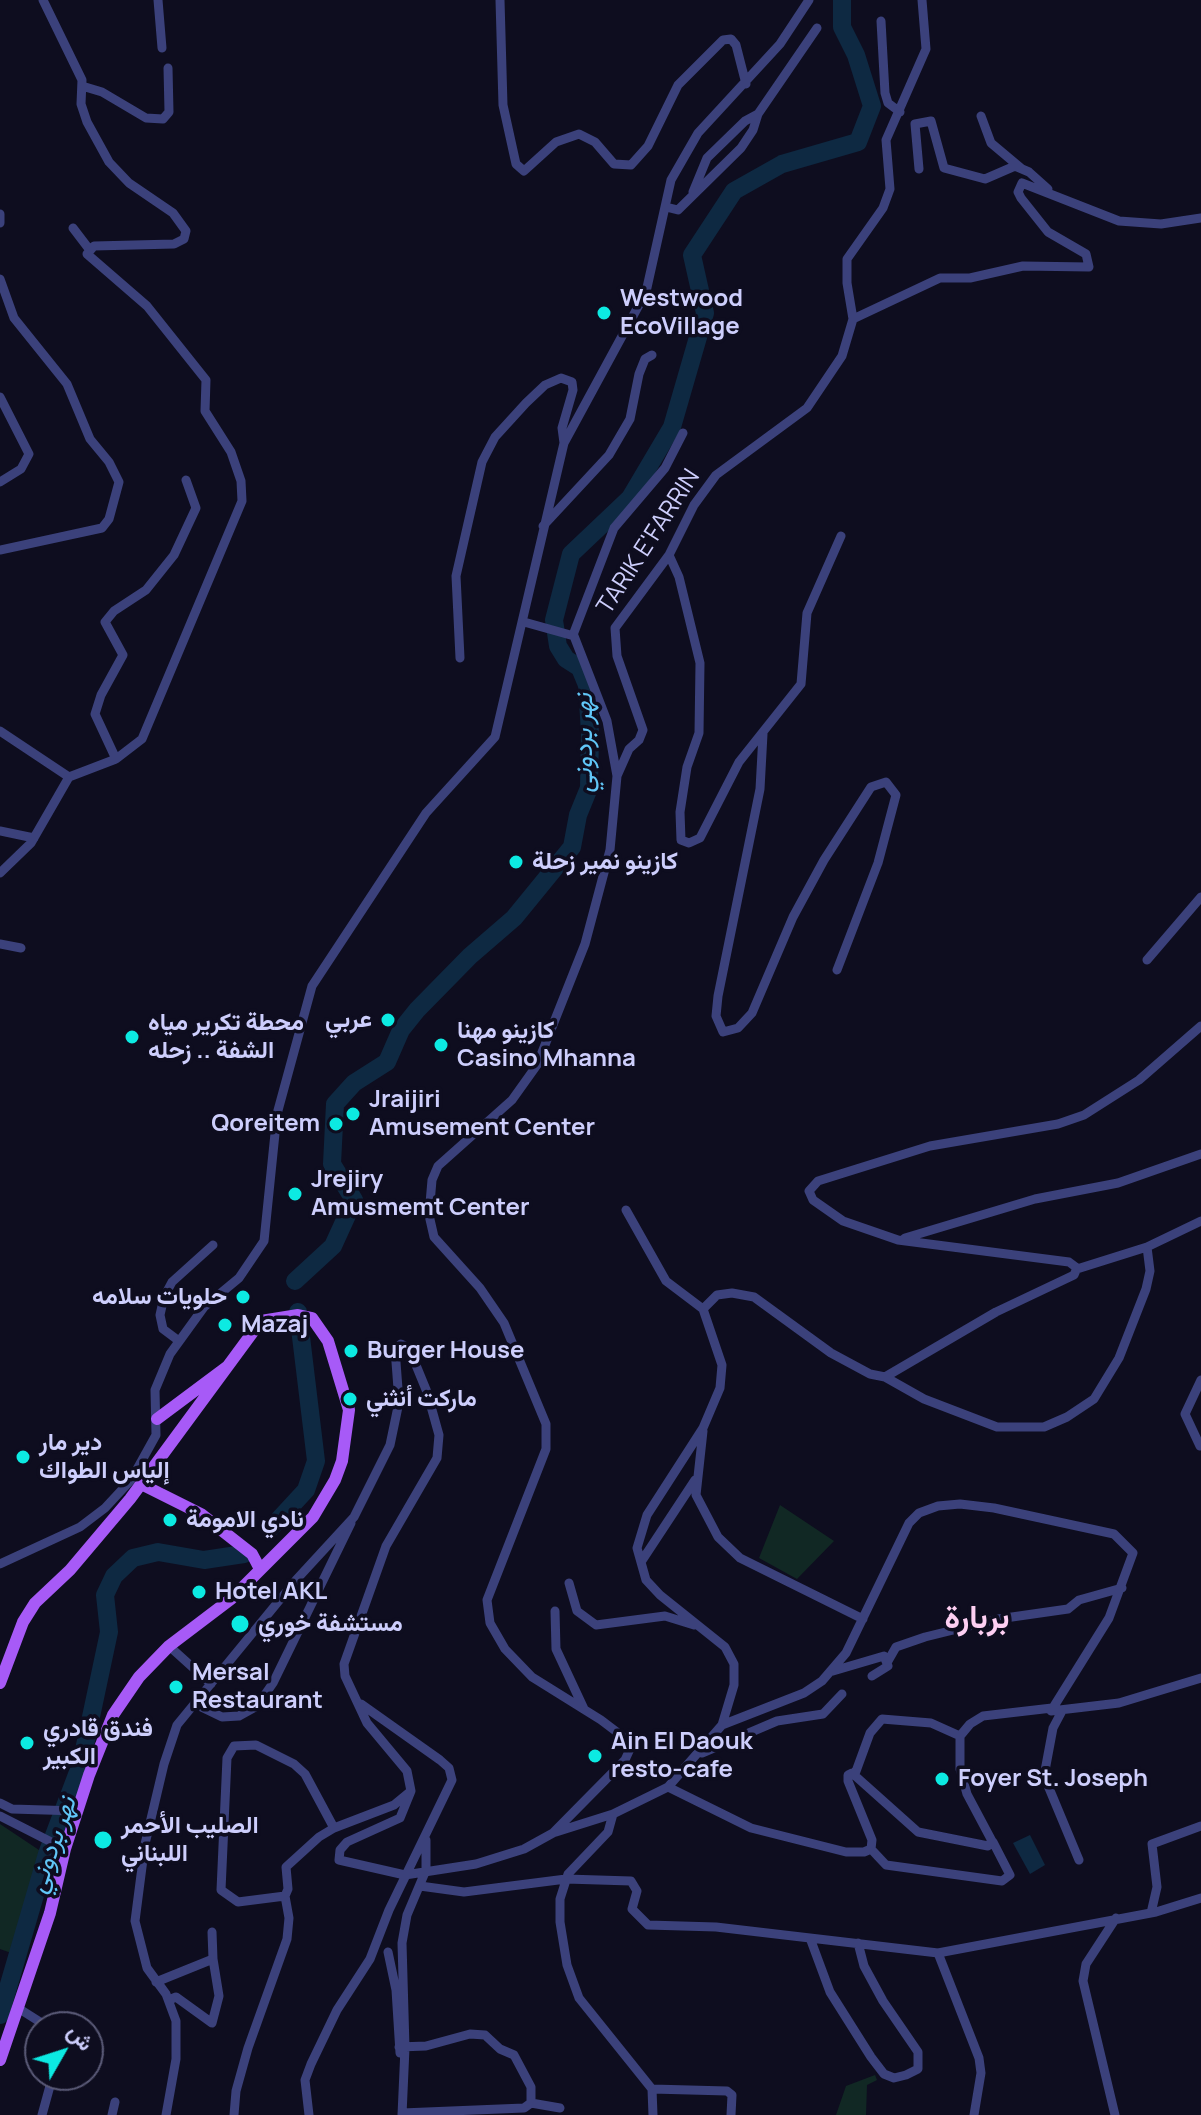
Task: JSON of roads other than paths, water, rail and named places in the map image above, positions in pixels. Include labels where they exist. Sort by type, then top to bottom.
[{"type":"main road","points":[[0,1683],[28,1613],[70,1570],[136,1482],[234,1363],[261,1321],[298,1315],[312,1318],[328,1341],[349,1410],[342,1461],[322,1505],[231,1599],[169,1646],[139,1677],[113,1715],[73,1811],[62,1848],[50,1913],[0,2060]]},
{"type":"main road","points":[[157,1419],[209,1377],[234,1363]]},
{"type":"main road","points":[[136,1482],[201,1514],[252,1554],[260,1569]]},
{"type":"street","points":[[43,0],[82,86],[81,104],[87,122],[109,162],[129,183],[173,213],[186,231],[184,239],[174,244],[101,245],[89,249]]},
{"type":"street","points":[[158,0],[162,48]]},
{"type":"street","points":[[500,0],[503,105],[516,164],[524,171],[556,142],[579,134],[595,142],[614,164],[631,165],[648,146],[678,85],[723,40],[731,39],[736,45],[746,84]]},
{"type":"street","points":[[0,1564],[88,1522],[136,1482],[156,1435],[155,1390],[161,1370],[204,1307],[239,1278],[267,1231],[277,1114],[312,986],[426,813],[495,737],[564,443],[646,292],[671,180],[698,133],[780,44],[809,0]]},
{"type":"street","name":"TARIK E'FARRIN","points":[[631,746],[642,736],[642,721],[617,656],[615,628],[669,555],[694,505],[716,475],[798,416],[816,398],[845,349],[853,319],[847,259],[888,198],[890,176],[886,140],[926,49],[922,0]]},
{"type":"street","points":[[881,21],[885,93],[888,103],[900,112]]},
{"type":"street","points":[[666,207],[678,210],[741,148],[753,130],[758,114],[817,28]]},
{"type":"street","points":[[82,86],[102,92],[146,118],[163,119],[169,112],[168,68]]},
{"type":"street","points":[[692,195],[707,158],[745,121],[758,114]]},
{"type":"street","points":[[981,116],[991,143],[1056,197]]},
{"type":"street","points":[[919,169],[915,124],[931,121],[944,168],[985,179],[1006,168],[1022,169]]},
{"type":"street","points":[[853,319],[940,278],[970,278],[1023,266],[1086,269],[1090,263],[1086,254],[1048,232],[1021,198],[1019,187],[1027,182],[1098,215],[1135,224],[1201,218]]},
{"type":"street","points":[[0,214],[0,223]]},
{"type":"street","points":[[0,873],[34,838],[69,777],[116,759],[142,739],[216,557],[237,519],[242,491],[231,452],[205,411],[206,380],[147,306],[120,281],[89,259],[89,249],[73,228]]},
{"type":"street","points":[[0,279],[14,318],[67,384],[90,439],[109,462],[119,482],[105,526],[0,550]]},
{"type":"street","points":[[543,526],[609,455],[630,419],[639,374],[645,359],[652,355]]},
{"type":"street","points":[[460,658],[456,576],[482,462],[495,437],[526,403],[545,385],[561,378],[572,382],[573,390],[562,428],[564,443]]},
{"type":"street","points":[[0,397],[25,442],[29,460],[0,482]]},
{"type":"street","points":[[553,1833],[625,1760],[630,1742],[532,1677],[505,1649],[490,1623],[487,1600],[546,1449],[546,1424],[504,1323],[480,1288],[434,1237],[429,1215],[432,1180],[438,1166],[512,1100],[537,1065],[585,944],[610,850],[617,776],[614,743],[567,632],[614,528],[665,468],[683,433]]},
{"type":"street","points":[[116,759],[95,714],[123,655],[105,622],[114,611],[146,590],[174,555],[196,508],[186,480]]},
{"type":"street","points":[[669,555],[679,577],[700,663],[699,733],[687,767],[680,812],[681,840],[689,843],[700,838],[739,762],[801,684],[807,613],[841,536]]},
{"type":"street","points":[[524,622],[567,632]]},
{"type":"street","points":[[0,731],[69,777]]},
{"type":"street","points":[[763,734],[760,789],[718,996],[716,1016],[723,1032],[738,1028],[752,1013],[793,917],[824,860],[871,787],[886,782],[896,795],[878,863],[837,970]]},
{"type":"street","points":[[614,743],[622,748],[631,746]]},
{"type":"street","points":[[617,776],[631,746]]},
{"type":"street","points":[[0,831],[34,838]]},
{"type":"street","points":[[1147,960],[1201,897]]},
{"type":"street","points":[[0,944],[21,948]]},
{"type":"street","points":[[1077,1269],[1069,1262],[898,1240],[843,1221],[813,1200],[809,1191],[813,1183],[930,1146],[1073,1119],[1102,1106],[1139,1080],[1201,1026]]},
{"type":"street","points":[[898,1240],[1035,1199],[1118,1183],[1201,1154]]},
{"type":"street","points":[[195,1704],[222,1717],[239,1716],[257,1706],[273,1683],[390,1445],[399,1402],[395,1349],[401,1344],[409,1348],[439,1435],[437,1458],[386,1546],[344,1664],[345,1676],[361,1704],[367,1723],[407,1771],[411,1791],[400,1818],[347,1842],[338,1856],[343,1862],[405,1875],[490,1860],[524,1849],[553,1833],[613,1814],[668,1787],[697,1755],[722,1725],[734,1685],[734,1664],[725,1647],[646,1580],[638,1537],[647,1515],[703,1428],[723,1377],[703,1309],[666,1281],[626,1210]]},
{"type":"street","points":[[885,1377],[996,1312],[1074,1275],[1077,1269],[1147,1247],[1201,1221]]},
{"type":"street","points":[[179,1341],[163,1329],[160,1315],[164,1297],[172,1282],[213,1245]]},
{"type":"street","points":[[703,1309],[717,1295],[732,1293],[754,1297],[831,1353],[870,1374],[885,1377],[924,1399],[997,1427],[1044,1427],[1067,1417],[1094,1399],[1119,1358],[1146,1289],[1150,1271],[1147,1247]]},
{"type":"street","points":[[1200,1446],[1185,1414],[1201,1380]]},
{"type":"street","points":[[703,1428],[695,1480],[696,1495],[706,1519],[740,1558],[863,1619]]},
{"type":"street","points":[[641,1562],[695,1480]]},
{"type":"street","points":[[722,1725],[804,1693],[830,1672],[846,1653],[909,1523],[919,1513],[947,1505],[994,1508],[1114,1534],[1133,1553],[1109,1618],[1057,1709],[1044,1776],[1079,1860]]},
{"type":"street","points":[[166,2115],[176,2021],[169,2000],[140,1951],[135,1902],[164,1764],[177,1725],[321,1550],[354,1517]]},
{"type":"street","points":[[569,1583],[577,1611],[596,1625],[665,1616],[702,1628]]},
{"type":"street","points":[[872,1676],[888,1666],[896,1647],[998,1619],[1068,1609],[1079,1600],[1122,1588]]},
{"type":"street","points":[[555,1611],[556,1649],[585,1712]]},
{"type":"street","points":[[169,1646],[211,1684]]},
{"type":"street","points":[[830,1672],[879,1656],[888,1661]]},
{"type":"street","points":[[855,1774],[848,1775],[847,1780],[872,1840],[871,1849],[886,1865],[1002,1881],[1010,1875],[967,1794],[960,1769],[960,1736],[970,1724],[983,1716],[1119,1703],[1201,1678]]},
{"type":"street","points":[[697,1755],[777,1721],[823,1714],[842,1694]]},
{"type":"street","points":[[309,2115],[305,2080],[311,2064],[329,2024],[376,1944],[405,1875],[426,1840],[452,1780],[449,1768],[361,1704]]},
{"type":"street","points":[[855,1774],[870,1733],[882,1719],[931,1723],[960,1736]]},
{"type":"street","points":[[285,1896],[238,1902],[225,1896],[220,1887],[227,1758],[234,1746],[256,1745],[294,1764],[305,1774],[334,1828]]},
{"type":"street","points":[[855,1774],[918,1832],[980,1845],[993,1842]]},
{"type":"street","points":[[668,1787],[751,1828],[846,1852],[871,1849]]},
{"type":"street","points":[[234,2115],[236,2091],[248,2048],[287,1939],[286,1867],[334,1828],[394,1805],[411,1791]]},
{"type":"street","points":[[0,1803],[12,1809],[73,1811]]},
{"type":"street","points":[[35,1832],[31,1818],[39,1809]]},
{"type":"street","points":[[613,1814],[608,1832],[566,1879],[560,1899],[560,1922],[567,1965],[579,1998],[652,2089],[653,2115]]},
{"type":"street","points":[[0,1816],[62,1848]]},
{"type":"street","points":[[1151,1913],[1157,1887],[1152,1844],[1201,1826]]},
{"type":"street","points":[[426,1840],[426,1870],[407,1915],[402,1946],[402,2114],[524,2108],[531,2103],[560,2108]]},
{"type":"street","points":[[420,1886],[464,1892],[566,1879],[631,1881],[637,1891],[632,1909],[648,1925],[694,1925],[938,1953],[1151,1913],[1201,1898]]},
{"type":"street","points":[[389,1910],[407,1915]]},
{"type":"street","points":[[1115,2115],[1083,1981],[1086,1964],[1116,1918]]},
{"type":"street","points":[[169,2000],[176,1997],[212,2023],[219,1996],[212,1932]]},
{"type":"street","points":[[810,1938],[830,1992],[871,2057],[884,2074],[894,2078],[906,2075],[918,2069],[918,2052],[883,2001],[864,1966],[858,1943]]},
{"type":"street","points":[[376,1944],[388,1952],[396,1990],[402,2048]]},
{"type":"street","points":[[388,1952],[402,1946]]},
{"type":"street","points":[[938,1953],[979,2058],[981,2073],[974,2115]]},
{"type":"street","points":[[156,1982],[213,1959]]},
{"type":"street","points":[[18,2008],[24,2012]]},
{"type":"street","points":[[402,2048],[470,2034],[485,2035],[517,2059],[531,2087],[531,2103]]},
{"type":"street","points":[[652,2089],[727,2091],[732,2095],[731,2115]]},
{"type":"street","points":[[42,2115],[49,2091]]},
{"type":"street","points":[[112,2115],[115,2102]]},
{"type":"water","points":[[1030,1835],[1045,1865],[1030,1874],[1013,1843]]},
{"type":"waterway","name":"نهر بردوني","points":[[295,1281],[333,1246],[354,1200],[332,1164],[335,1104],[354,1083],[387,1062],[401,1030],[417,1010],[470,956],[514,918],[572,847],[578,815],[589,788],[590,733],[587,685],[580,668],[566,659],[558,646],[554,620],[571,554],[630,498],[672,427],[705,313],[692,255],[734,191],[782,164],[858,142],[872,106],[856,55],[842,27],[842,0]]},
{"type":"waterway","name":"نهر بردوني","points":[[270,1529],[306,1490],[316,1461],[298,1312]]},
{"type":"waterway","name":"نهر بردوني","points":[[0,2015],[47,1854],[81,1764],[109,1632],[105,1595],[114,1576],[133,1558],[158,1552],[204,1560],[244,1554]]},
{"type":"place","name":"Westwood EcoVillage","points":[[604,313]]},
{"type":"place","name":"كازينو نمير زحلة","points":[[516,862]]},
{"type":"place","name":"عربي","points":[[388,1020]]},
{"type":"place","name":"محطة تكرير مياه الشفة .. زحله","points":[[132,1037]]},
{"type":"place","name":"كازينو مهنا Casino Mhanna","points":[[441,1045]]},
{"type":"place","name":"Jraijiri Amusement Center","points":[[353,1114]]},
{"type":"place","name":"Qoreitem","points":[[336,1124]]},
{"type":"place","name":"Jrejiry Amusmemt Center","points":[[295,1194]]},
{"type":"place","name":"حلويات سلامه","points":[[243,1297]]},
{"type":"place","name":"Mazaj","points":[[225,1325]]},
{"type":"place","name":"Burger House","points":[[351,1351]]},
{"type":"place","name":"ماركت أنثني","points":[[350,1399]]},
{"type":"place","name":"دير مار إلياس الطواك","points":[[23,1457]]},
{"type":"place","name":"نادي الامومة","points":[[170,1520]]},
{"type":"place","name":"Hotel AKL","points":[[199,1592]]},
{"type":"place","name":"مستشفة خوري","points":[[240,1624]]},
{"type":"place","name":"Mersal Restaurant","points":[[176,1687]]},
{"type":"place","name":"فندق قادري الكبير","points":[[27,1743]]},
{"type":"place","name":"Ain El Daouk resto-cafe","points":[[595,1756]]},
{"type":"place","name":"Foyer St. Joseph","points":[[942,1779]]},
{"type":"place","name":"الصليب الأحمر اللبناني","points":[[103,1840]]},
{"type":"district","name":"بربارة","points":[[977,1619]]}]
